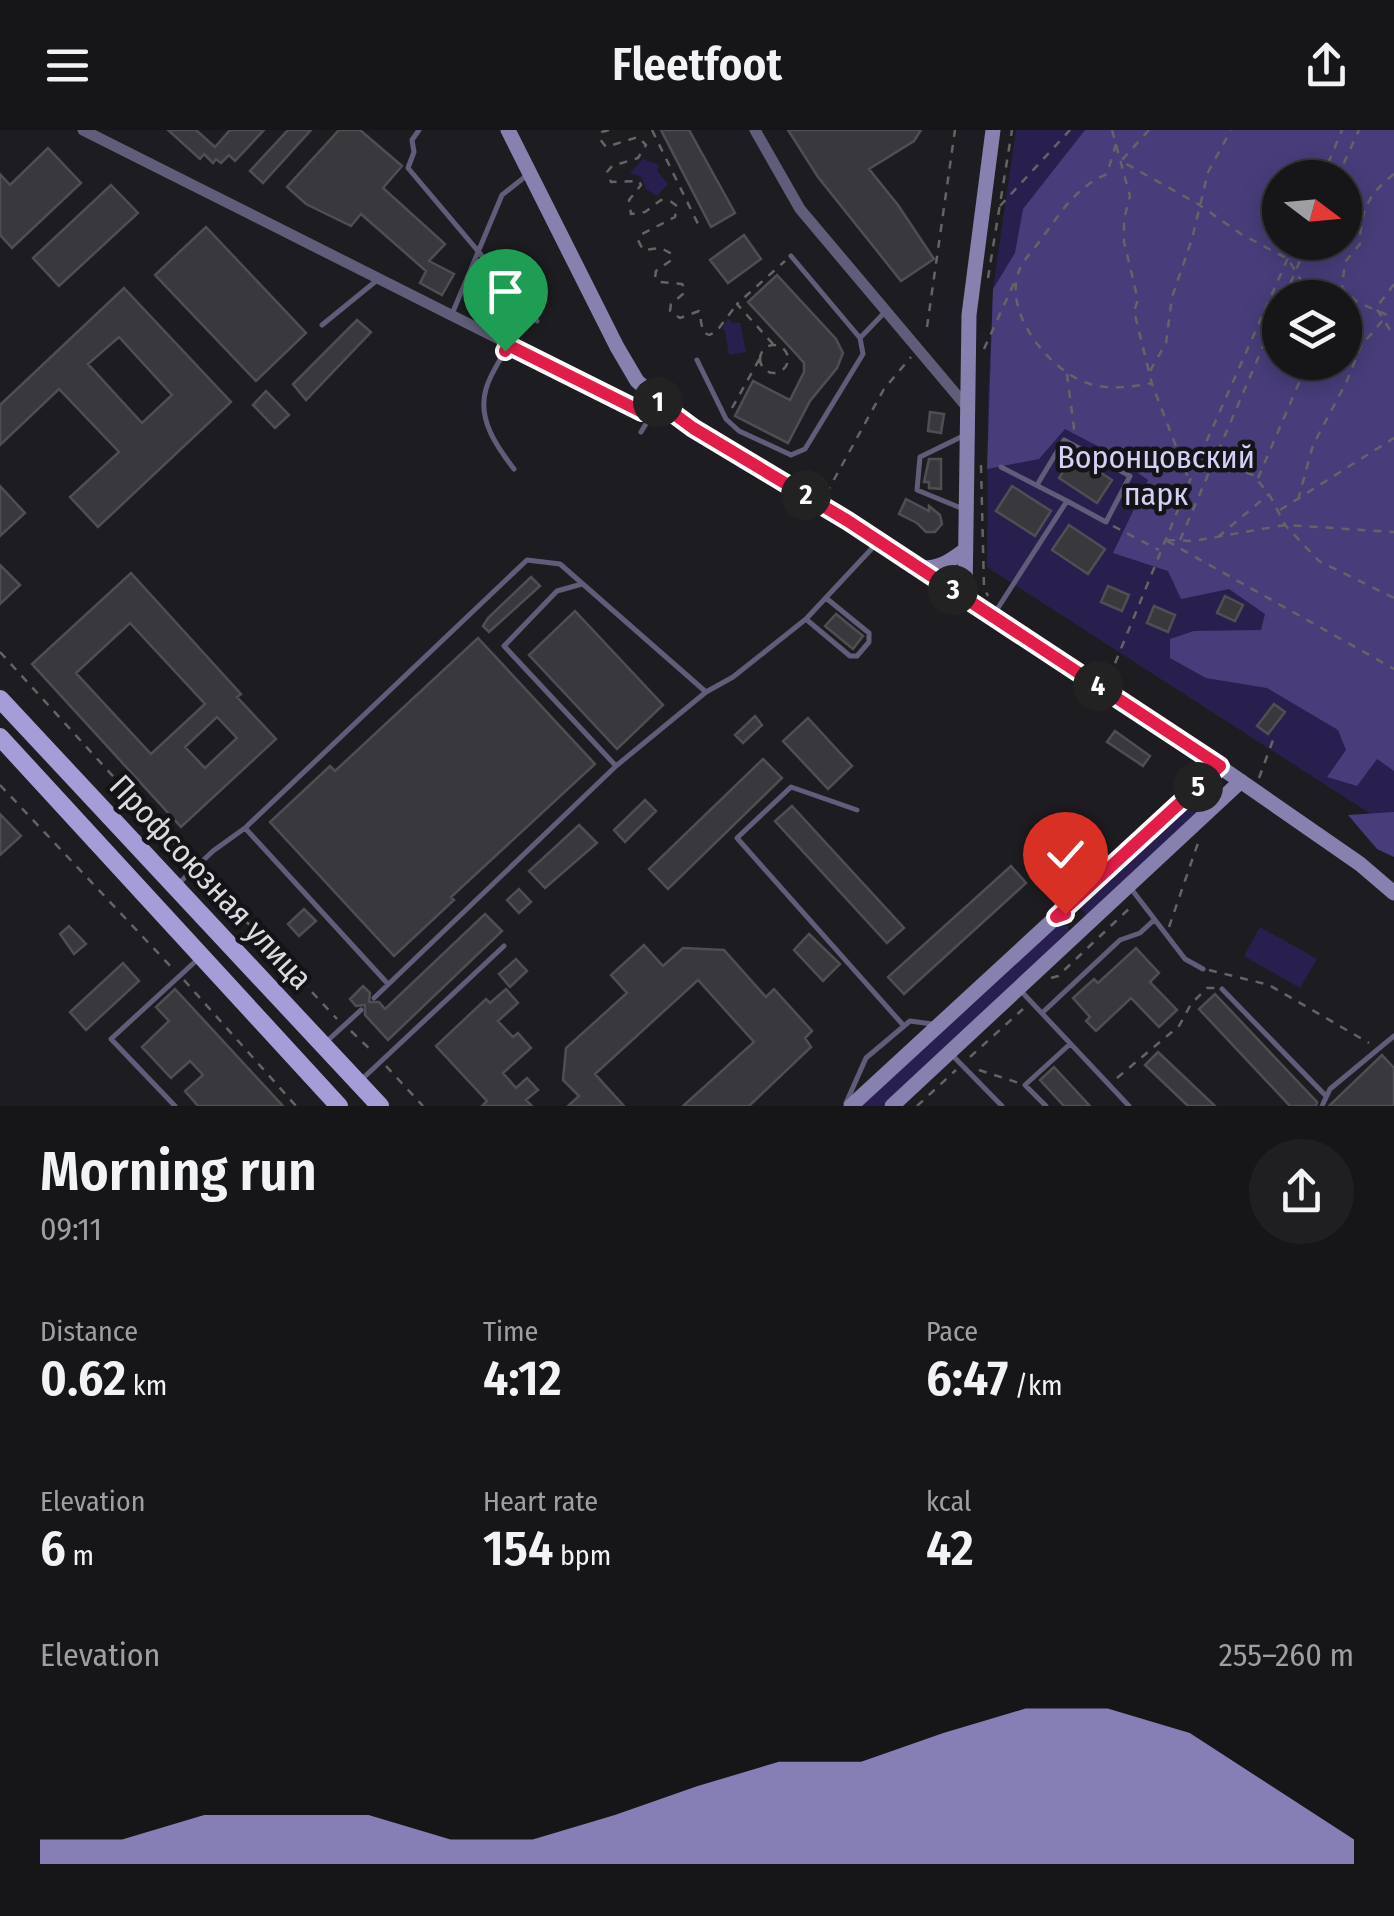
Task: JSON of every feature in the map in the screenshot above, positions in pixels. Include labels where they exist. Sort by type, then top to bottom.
[{"type":"main road","name":"Профсоюзная улица","points":[[0,698],[380,1106]]},
{"type":"main road","name":"Профсоюзная улица","points":[[0,737],[339,1106]]},
{"type":"street","points":[[83,130],[642,412],[658,402]]},
{"type":"street","points":[[508,130],[617,347],[637,381],[658,402],[693,428],[821,504],[964,598],[995,612],[1360,864],[1394,893]]},
{"type":"street","points":[[755,130],[800,210],[966,406]]},
{"type":"street","points":[[964,598],[972,277],[993,130]]},
{"type":"street","points":[[919,568],[946,564],[965,550]]},
{"type":"street","points":[[848,1106],[1220,766]]},
{"type":"street","points":[[1073,937],[1133,892],[1241,781]]},
{"type":"street","points":[[1360,864],[1394,881]]},
{"type":"street","points":[[892,1106],[949,1052],[1025,995],[1078,930],[1073,917],[1056,917]]},
{"type":"lane","points":[[419,130],[412,140],[414,152],[408,168],[537,321]]},
{"type":"lane","points":[[451,316],[502,196],[530,172]]},
{"type":"lane","points":[[697,360],[726,419],[739,431],[791,455],[805,450],[863,354],[860,338],[791,256]]},
{"type":"lane","points":[[322,325],[379,280]]},
{"type":"lane","points":[[860,338],[885,312]]},
{"type":"lane","points":[[508,345],[485,390],[493,442],[514,469]]},
{"type":"lane","points":[[641,432],[658,402]]},
{"type":"lane","points":[[965,510],[917,490],[920,457],[966,434]]},
{"type":"lane","points":[[1001,468],[1106,522],[1130,476],[1064,440],[1037,485]]},
{"type":"lane","points":[[995,612],[1067,502]]},
{"type":"lane","points":[[374,998],[616,766],[706,692],[733,677],[806,619],[878,541]]},
{"type":"lane","points":[[175,888],[245,828],[527,560],[560,564],[706,692]]},
{"type":"lane","points":[[582,584],[558,591],[504,646],[616,766]]},
{"type":"lane","points":[[806,619],[850,656],[857,656],[869,642],[869,633],[826,598]]},
{"type":"lane","points":[[857,810],[792,787],[737,838],[907,1024]]},
{"type":"lane","points":[[245,828],[388,984]]},
{"type":"lane","points":[[1133,892],[1185,959],[1203,968]]},
{"type":"lane","points":[[1042,1013],[1120,940],[1140,933],[1154,920]]},
{"type":"lane","points":[[358,1083],[504,946]]},
{"type":"lane","points":[[174,1106],[111,1038],[200,957]]},
{"type":"lane","points":[[1222,989],[1326,1096]]},
{"type":"lane","points":[[1025,995],[1129,1106]]},
{"type":"lane","points":[[322,1045],[361,1010]]},
{"type":"lane","points":[[848,1106],[866,1058],[907,1024],[940,1025]]},
{"type":"lane","points":[[1322,1106],[1326,1096],[1393,1040]]},
{"type":"lane","points":[[1046,1106],[1025,1085],[1070,1044]]},
{"type":"lane","points":[[949,1052],[1002,1106]]},
{"type":"path","points":[[610,130],[602,132],[600,138],[606,147],[638,136],[646,145],[638,158],[612,166],[607,172],[611,182],[639,181],[641,185],[628,208],[631,214],[645,212],[661,200],[677,206],[675,218],[642,234],[638,240],[643,250],[661,248],[672,254],[670,261],[656,271],[655,278],[685,288],[684,294],[671,304],[670,312],[680,318],[700,312],[703,332],[716,332],[737,304],[791,256]]},
{"type":"path","points":[[652,130],[701,230]]},
{"type":"path","points":[[927,327],[955,130]]},
{"type":"path","points":[[988,279],[1012,130]]},
{"type":"path","points":[[999,207],[1070,130]]},
{"type":"path","points":[[1112,130],[1130,196],[1124,242],[1138,300],[1134,311],[1152,382],[1189,482]]},
{"type":"path","points":[[1120,161],[1149,130]]},
{"type":"path","points":[[1149,372],[1166,342],[1172,298],[1192,239],[1208,172],[1231,130]]},
{"type":"path","points":[[1330,160],[1342,130]]},
{"type":"path","points":[[1345,160],[1358,130]]},
{"type":"path","points":[[986,349],[1026,256],[1058,214],[1092,180],[1107,174],[1116,144]]},
{"type":"path","points":[[1120,161],[1262,245]]},
{"type":"path","points":[[1394,174],[1379,185],[1360,216],[1360,244],[1345,262],[1342,288],[1357,302],[1394,318]]},
{"type":"path","points":[[1108,680],[1200,456],[1288,260]]},
{"type":"path","points":[[1289,260],[1301,280]]},
{"type":"path","points":[[1291,280],[1300,260]]},
{"type":"path","points":[[1016,279],[1020,313],[1036,346],[1066,373],[1092,386],[1134,387],[1152,382]]},
{"type":"path","points":[[1376,308],[1394,284]]},
{"type":"path","points":[[737,304],[774,344],[786,350],[788,360],[784,369],[770,372],[760,357]]},
{"type":"path","points":[[1376,308],[1394,336]]},
{"type":"path","points":[[1298,500],[1313,445],[1361,346],[1384,320]]},
{"type":"path","points":[[980,350],[982,332]]},
{"type":"path","points":[[726,419],[764,348],[774,344]]},
{"type":"path","points":[[1180,540],[1262,347]]},
{"type":"path","points":[[821,504],[884,389],[918,350]]},
{"type":"path","points":[[1066,373],[1076,447]]},
{"type":"path","points":[[1257,480],[1300,380]]},
{"type":"path","points":[[1279,510],[1394,438]]},
{"type":"path","points":[[981,450],[984,588],[995,612]]},
{"type":"path","points":[[1200,456],[1253,475],[1269,494],[1285,525],[1319,561],[1394,598]]},
{"type":"path","points":[[982,470],[1001,468]]},
{"type":"path","points":[[1217,538],[1269,494]]},
{"type":"path","points":[[1106,522],[1160,551]]},
{"type":"path","points":[[1165,540],[1217,538],[1285,525],[1394,532]]},
{"type":"path","points":[[1165,540],[1394,669]]},
{"type":"path","points":[[0,652],[344,1026],[423,1106]]},
{"type":"path","points":[[1258,779],[1273,740]]},
{"type":"path","points":[[0,786],[296,1106]]},
{"type":"path","points":[[1166,937],[1200,836],[1186,849]]},
{"type":"path","points":[[1046,979],[1058,976],[1130,911],[1133,892]]},
{"type":"path","points":[[1203,968],[1222,989]]},
{"type":"path","points":[[1203,968],[1269,985],[1379,1049]]},
{"type":"path","points":[[1109,1085],[1179,1026],[1191,1004],[1208,988],[1222,989]]},
{"type":"path","points":[[917,1106],[962,1065],[1025,995]]},
{"type":"path","points":[[962,1065],[1025,1085]]},
{"type":"green space","name":"Воронцовский парк","points":[[1016,130],[1394,130],[1394,829],[987,567],[993,289]]},
{"type":"green space","name":"Воронцовский парк","points":[[1085,130],[1394,130],[1394,771],[1377,759],[1357,786],[1327,777],[1346,750],[1338,730],[1267,688],[1206,678],[1170,658],[1170,639],[1194,631],[1261,630],[1265,614],[1229,589],[1181,599],[1168,571],[1113,553],[1148,480],[1105,450],[1065,429],[1039,459],[987,469],[993,289],[1015,253],[1023,209]]},
{"type":"green space","points":[[643,159],[659,165],[657,171],[668,184],[657,196],[646,189],[641,177],[630,173]]},
{"type":"green space","points":[[728,319],[740,323],[746,352],[729,355],[722,328]]},
{"type":"green space","points":[[1205,787],[1213,789],[1215,797],[1086,918],[1077,907]]},
{"type":"green space","points":[[1394,812],[1394,857],[1377,849],[1348,815]]},
{"type":"green space","points":[[1059,922],[1067,924],[1069,932],[882,1106],[861,1106]]},
{"type":"green space","points":[[1260,927],[1317,959],[1300,988],[1244,956]]},
{"type":"building","points":[[168,130],[196,130],[215,147],[230,130],[264,130],[235,161],[229,155],[221,163],[216,159],[213,163],[204,154],[200,159]]},
{"type":"building","points":[[288,130],[311,130],[263,183],[250,171]]},
{"type":"building","points":[[339,130],[360,130],[402,166],[383,188],[445,244],[429,261],[454,274],[442,295],[420,283],[426,271],[361,214],[351,226],[306,204],[287,187]]},
{"type":"building","points":[[661,130],[689,130],[735,213],[711,227]]},
{"type":"building","points":[[788,130],[921,130],[914,141],[869,169],[934,259],[901,281],[818,177]]},
{"type":"building","points":[[48,148],[81,183],[12,248],[0,235],[0,174],[10,185]]},
{"type":"building","points":[[111,185],[138,213],[59,286],[33,258]]},
{"type":"building","points":[[206,227],[306,333],[256,381],[155,275]]},
{"type":"building","points":[[744,235],[761,259],[728,283],[710,260]]},
{"type":"building","points":[[777,275],[836,339],[843,353],[837,368],[810,401],[788,443],[735,416],[753,381],[790,400],[804,372],[804,363],[748,302]]},
{"type":"building","points":[[124,288],[231,402],[98,527],[70,497],[119,452],[59,389],[0,445],[0,405]],"holes":[[[119,337],[172,395],[142,423],[88,364]]]},
{"type":"building","points":[[357,320],[371,332],[306,400],[293,384]]},
{"type":"building","points":[[266,391],[289,415],[275,428],[253,405]]},
{"type":"building","points":[[930,412],[944,414],[941,433],[928,431]]},
{"type":"building","points":[[1074,455],[1112,480],[1097,503],[1059,478]]},
{"type":"building","points":[[929,459],[941,459],[941,489],[929,488],[929,482],[924,482]]},
{"type":"building","points":[[0,486],[25,513],[0,536]]},
{"type":"building","points":[[1012,486],[1051,511],[1035,536],[996,511]]},
{"type":"building","points":[[906,499],[929,511],[929,506],[940,515],[942,524],[935,532],[926,532],[899,514]]},
{"type":"building","points":[[1069,525],[1105,549],[1088,574],[1052,550]]},
{"type":"building","points":[[0,565],[20,585],[0,604]]},
{"type":"building","points":[[131,573],[241,694],[237,697],[276,739],[181,827],[32,664]],"holes":[[[130,623],[205,704],[151,754],[76,673]],[[217,717],[237,738],[205,768],[185,747]]]},
{"type":"building","points":[[531,577],[540,586],[489,632],[483,626],[488,618]]},
{"type":"building","points":[[1108,586],[1129,595],[1122,611],[1101,602]]},
{"type":"building","points":[[1225,596],[1243,605],[1235,621],[1217,613]]},
{"type":"building","points":[[1154,606],[1175,615],[1168,632],[1147,623]]},
{"type":"building","points":[[575,611],[663,705],[617,749],[529,655]]},
{"type":"building","points":[[836,614],[863,636],[853,649],[825,626]]},
{"type":"building","points":[[478,638],[595,764],[451,897],[454,900],[394,956],[270,822],[330,766],[335,771]]},
{"type":"building","points":[[1274,704],[1285,712],[1268,734],[1257,726]]},
{"type":"building","points":[[755,716],[762,725],[743,743],[735,735]]},
{"type":"building","points":[[808,718],[852,766],[828,789],[783,741]]},
{"type":"building","points":[[1115,731],[1150,756],[1143,766],[1107,742]]},
{"type":"building","points":[[763,759],[782,778],[668,889],[649,869]]},
{"type":"building","points":[[645,800],[656,811],[625,842],[614,830]]},
{"type":"building","points":[[792,806],[904,928],[887,943],[775,821]]},
{"type":"building","points":[[0,814],[21,836],[0,855]]},
{"type":"building","points":[[579,825],[597,843],[545,888],[529,871]]},
{"type":"building","points":[[1011,866],[1026,883],[904,994],[888,977]]},
{"type":"building","points":[[519,889],[531,902],[519,913],[507,900]]},
{"type":"building","points":[[304,909],[316,921],[299,936],[288,924]]},
{"type":"building","points":[[485,914],[502,931],[388,1040],[365,1015],[365,1005],[356,1006],[350,999],[363,986],[370,993],[369,1002],[379,1002],[385,1009]]},
{"type":"building","points":[[69,926],[86,944],[74,954],[60,934]]},
{"type":"building","points":[[809,934],[840,964],[823,981],[794,950]]},
{"type":"building","points":[[644,945],[663,966],[683,948],[724,950],[766,997],[774,989],[812,1031],[805,1038],[811,1047],[749,1106],[683,1106],[754,1042],[698,980],[595,1074],[624,1106],[568,1106],[579,1096],[563,1080],[566,1048],[627,993],[611,975]]},
{"type":"building","points":[[1136,948],[1159,973],[1150,982],[1177,1010],[1159,1027],[1131,998],[1096,1031],[1086,1021],[1090,1017],[1073,998],[1094,979],[1098,983]]},
{"type":"building","points":[[516,959],[527,971],[510,987],[499,974]]},
{"type":"building","points":[[123,963],[139,981],[86,1030],[70,1012]]},
{"type":"building","points":[[175,989],[283,1106],[198,1106],[185,1091],[203,1075],[190,1061],[171,1078],[142,1047],[169,1021],[156,1007]]},
{"type":"building","points":[[506,989],[518,1003],[498,1021],[513,1037],[518,1033],[531,1048],[503,1073],[516,1088],[527,1078],[538,1090],[526,1100],[532,1106],[482,1106],[487,1101],[436,1046],[486,999],[490,1003]]},
{"type":"building","points":[[1215,994],[1317,1102],[1316,1106],[1290,1106],[1199,1009]]},
{"type":"building","points":[[1158,1052],[1215,1106],[1188,1106],[1145,1065]]},
{"type":"building","points":[[1382,1055],[1394,1068],[1394,1106],[1329,1106]]},
{"type":"building","points":[[1054,1067],[1090,1106],[1064,1106],[1040,1080]]},
{"type":"route","points":[[505,351],[508,345],[642,412],[658,402],[693,428],[848,521],[1220,766],[1056,917],[1065,914]]}]
